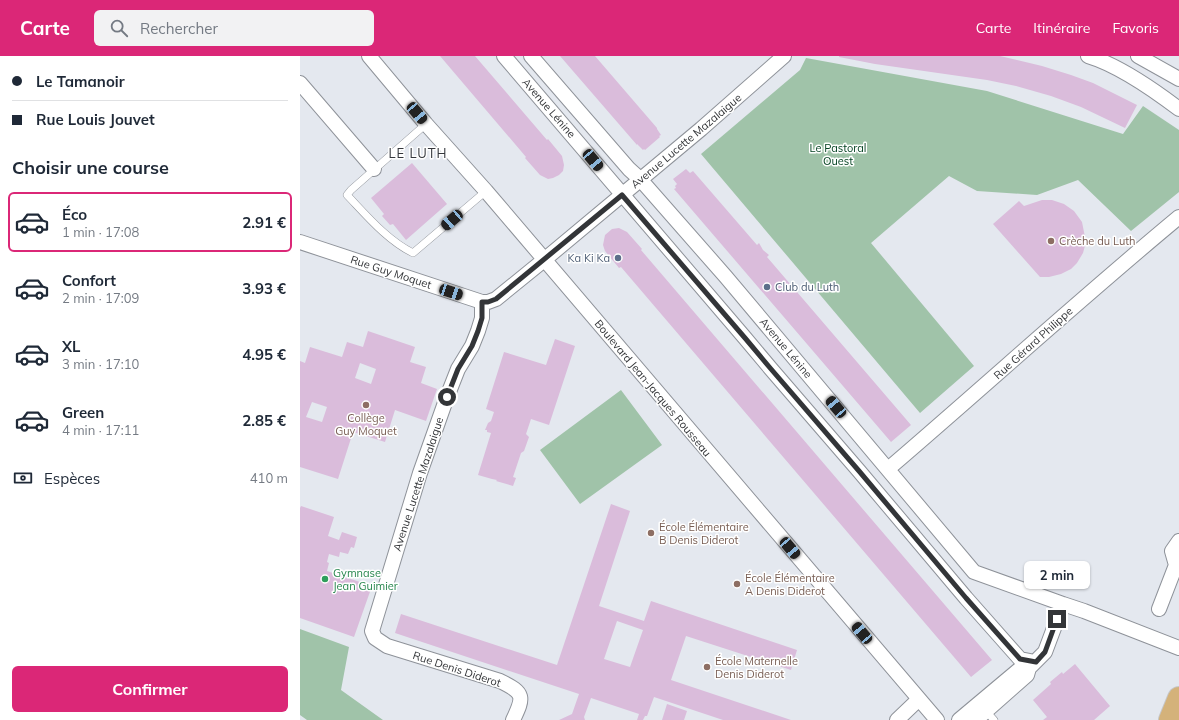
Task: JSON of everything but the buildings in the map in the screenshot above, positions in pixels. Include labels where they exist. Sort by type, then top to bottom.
[{"type":"main road","points":[[1170,720],[1179,698]]},
{"type":"street","name":"Boulevard Jean-Jacques Rousseau","points":[[369,56],[937,720]]},
{"type":"street","name":"Avenue Lénine","points":[[504,56],[966,598],[1020,659],[1032,665]]},
{"type":"street","name":"Avenue Lénine","points":[[531,56],[629,169],[640,179],[726,277],[974,572],[1084,611],[1179,648]]},
{"type":"street","name":"Avenue Lucette Mazalaigue","points":[[372,631],[420,473],[458,369],[472,346],[478,331],[482,318],[482,302],[488,302],[496,299],[544,260],[713,119],[784,56]]},
{"type":"street","points":[[1088,56],[1125,73],[1179,109]]},
{"type":"street","points":[[1138,56],[1179,79]]},
{"type":"street","points":[[300,83],[374,169]]},
{"type":"street","name":"Rue Gérard Philippe","points":[[888,469],[1114,271],[1179,217]]},
{"type":"street","name":"Rue Guy Moquet","points":[[300,242],[482,302]]},
{"type":"street","points":[[1159,609],[1176,565],[1172,551],[1179,540]]},
{"type":"street","points":[[976,720],[990,715],[1028,675],[1032,665],[1045,652],[1063,604]]},
{"type":"street","name":"Rue Denis Diderot","points":[[372,631],[375,638],[386,646],[500,681],[510,686],[518,692],[521,704],[513,720]]},
{"type":"street","points":[[959,720],[1021,668],[1032,665]]},
{"type":"street","points":[[897,720],[919,699]]},
{"type":"lane","points":[[426,124],[374,169],[347,195],[393,240],[404,249],[413,253],[486,191]]},
{"type":"green space","name":"Le Pastoral Ouest","points":[[806,58],[987,91],[1123,134],[1143,106],[1179,130],[1179,192],[1131,231],[1078,180],[1037,195],[977,191],[949,176],[871,243],[974,366],[920,413],[701,154],[800,70]]},
{"type":"green space","points":[[621,390],[662,445],[580,504],[540,450]]},
{"type":"green space","points":[[300,629],[349,647],[341,690],[383,720],[307,720],[300,715]]},
{"type":"place","name":"Crèche du Luth","points":[[1051,241]]},
{"type":"place","name":"Ka Ki Ka","points":[[618,258]]},
{"type":"place","name":"Club du Luth","points":[[767,287]]},
{"type":"place","name":"Collège Guy Moquet","points":[[366,405]]},
{"type":"place","name":"École Élémentaire B Denis Diderot","points":[[651,533]]},
{"type":"place","name":"Gymnase Jean Guimier","points":[[325,579]]},
{"type":"place","name":"École Élémentaire A Denis Diderot","points":[[737,584]]},
{"type":"place","name":"École Maternelle Denis Diderot","points":[[707,667]]},
{"type":"district","name":"LE LUTH","points":[[418,153]]},
{"type":"route","points":[[447,397],[458,369],[472,346],[478,331],[482,318],[482,302],[488,302],[496,299],[622,195],[966,598],[1020,659],[1036,662],[1045,652],[1057,619]]}]
